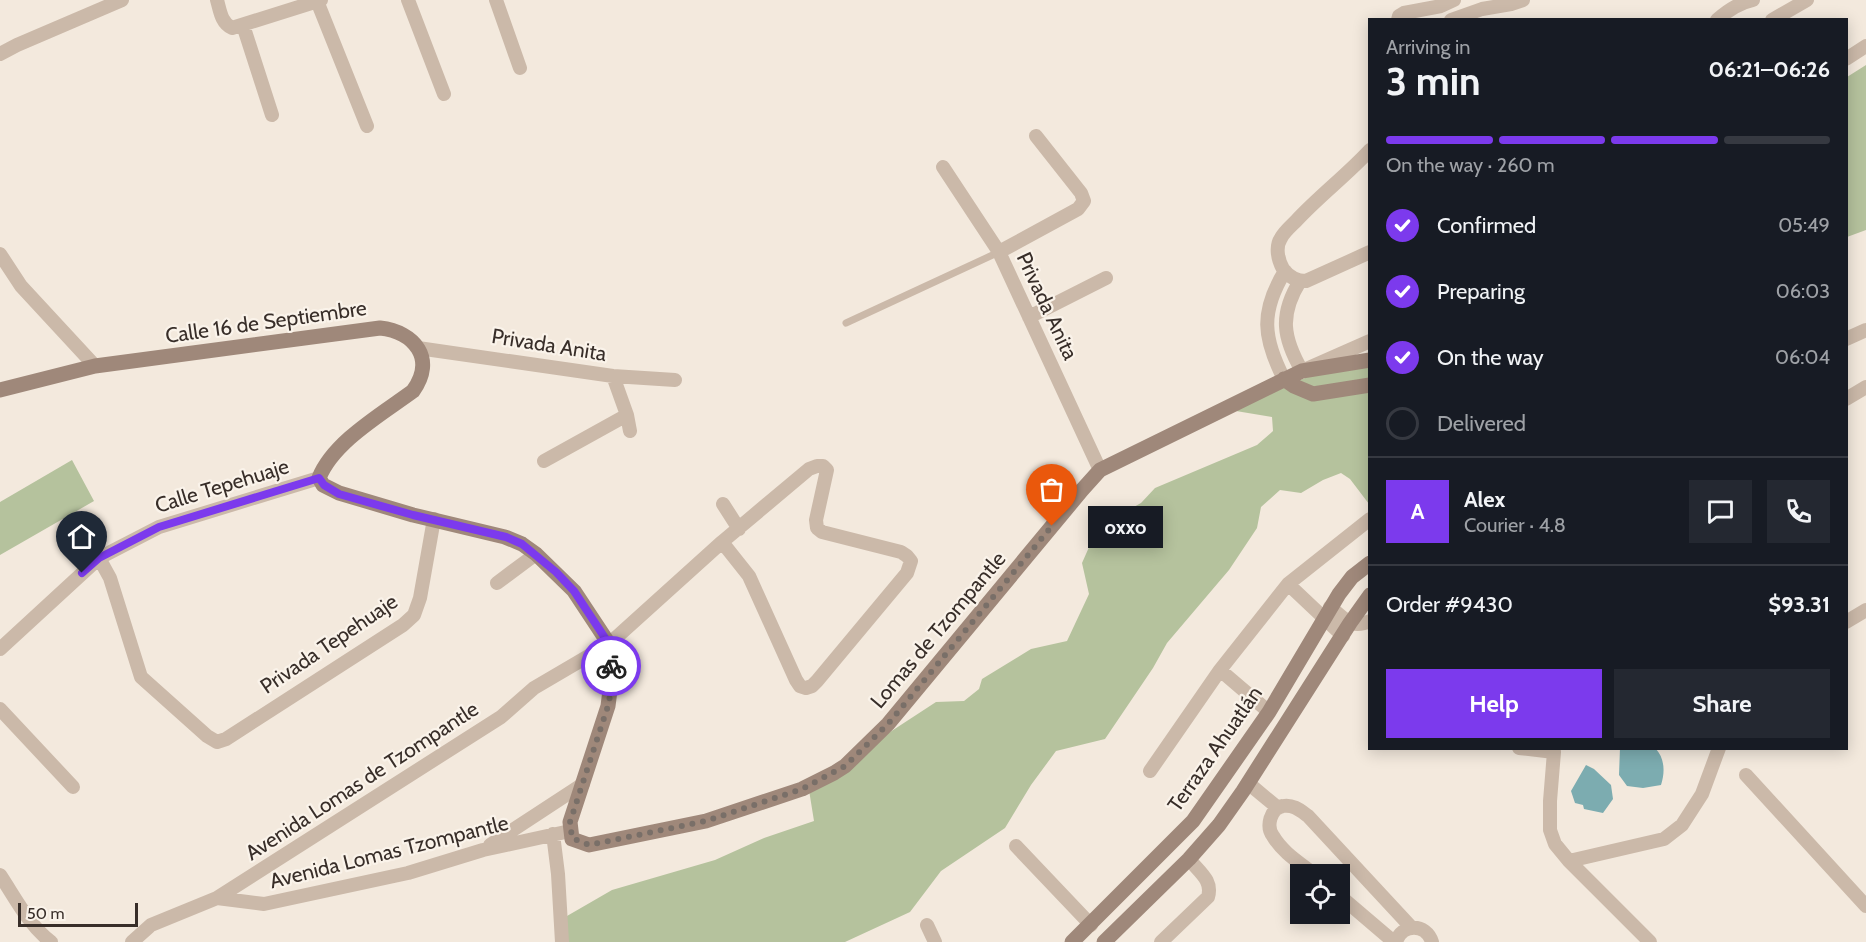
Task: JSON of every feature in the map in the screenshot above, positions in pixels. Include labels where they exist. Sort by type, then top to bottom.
[{"type":"street","points":[[0,54],[122,0]]},
{"type":"street","points":[[217,0],[223,20],[227,26],[232,28],[319,1],[367,126]]},
{"type":"street","points":[[408,0],[444,94]]},
{"type":"street","points":[[496,0],[520,68]]},
{"type":"street","points":[[1398,18],[1404,13],[1441,6],[1454,0]]},
{"type":"street","points":[[1456,18],[1482,9],[1522,0]]},
{"type":"street","points":[[1719,18],[1724,13],[1752,0]]},
{"type":"street","points":[[1776,18],[1807,0]]},
{"type":"street","points":[[1441,6],[1449,18]]},
{"type":"street","points":[[243,25],[272,115]]},
{"type":"street","points":[[1848,57],[1866,46]]},
{"type":"street","points":[[999,252],[1078,209],[1084,201],[1081,192],[1036,136]]},
{"type":"street","points":[[1302,371],[1291,352],[1287,338],[1285,323],[1292,294],[1291,276],[1278,256],[1280,238],[1368,152]]},
{"type":"street","name":"Privada Anita","points":[[943,168],[999,252],[1100,470]]},
{"type":"street","points":[[1291,276],[1306,281],[1368,253]]},
{"type":"street","points":[[0,254],[21,286],[95,366]]},
{"type":"street","points":[[1291,276],[1272,295],[1267,321],[1272,356],[1284,379],[1313,394],[1368,385]]},
{"type":"street","points":[[1029,317],[1106,278]]},
{"type":"street","name":"Calle 16 de Septiembre","points":[[0,390],[95,366],[380,328],[402,333],[418,348]]},
{"type":"street","points":[[1848,338],[1866,330]]},
{"type":"street","points":[[1302,371],[1368,342]]},
{"type":"street","points":[[418,348],[423,360],[420,382],[413,391],[341,445],[324,466],[319,478],[324,485],[339,494],[413,515],[506,537],[522,544],[556,572],[574,591],[609,644],[612,675],[608,706],[570,822],[571,835]]},
{"type":"street","name":"Privada Anita","points":[[418,348],[613,376],[675,380]]},
{"type":"street","points":[[1302,371],[1368,360]]},
{"type":"street","name":"Lomas de Tzompantle","points":[[571,835],[589,845],[706,821],[802,789],[845,766],[888,724],[1100,470],[1302,371]]},
{"type":"street","points":[[613,376],[627,415],[630,431]]},
{"type":"street","points":[[1848,398],[1866,387]]},
{"type":"street","points":[[544,460],[627,415]]},
{"type":"street","name":"Avenida Lomas de Tzompantle","points":[[132,942],[151,925],[217,898],[501,717],[534,688],[609,644],[722,542],[808,469],[823,466],[827,470],[816,520],[817,528],[822,532],[901,552],[911,561],[910,568],[817,681],[806,688],[800,686],[796,680],[749,576],[722,542]]},
{"type":"street","name":"Calle Tepehuaje","points":[[0,649],[99,558],[159,527],[319,478]]},
{"type":"street","points":[[723,504],[739,529]]},
{"type":"street","name":"Privada Tepehuaje","points":[[99,558],[110,578],[141,677],[207,736],[217,742],[226,739],[403,625],[414,615],[420,598],[434,519]]},
{"type":"street","points":[[1150,771],[1220,670],[1288,584],[1368,521]]},
{"type":"street","points":[[497,583],[536,554]]},
{"type":"street","name":"Terraza Ahuatlán","points":[[1072,942],[1193,821],[1269,712],[1327,612],[1352,577],[1368,565]]},
{"type":"street","points":[[1288,584],[1346,629],[1368,622]]},
{"type":"street","name":"Terraza Ahuatlán","points":[[1104,942],[1189,859],[1219,825],[1368,598]]},
{"type":"street","points":[[1848,621],[1866,610]]},
{"type":"street","points":[[1220,670],[1269,712]]},
{"type":"street","points":[[0,709],[73,787]]},
{"type":"street","points":[[1557,750],[1550,801],[1551,830],[1555,844],[1650,942]]},
{"type":"street","points":[[1569,861],[1664,839],[1682,825],[1702,794],[1718,750]]},
{"type":"street","points":[[1746,775],[1866,906]]},
{"type":"street","points":[[483,850],[583,784]]},
{"type":"street","points":[[1246,787],[1275,811]]},
{"type":"street","points":[[1302,864],[1271,834],[1270,827],[1275,811],[1284,805],[1296,808],[1308,816],[1411,927],[1423,929],[1428,933],[1432,942]]},
{"type":"street","points":[[553,834],[562,942]]},
{"type":"street","name":"Avenida Lomas Tzompantle","points":[[217,898],[264,904],[408,873],[483,850],[553,834],[571,835]]},
{"type":"street","points":[[1016,846],[1091,925]]},
{"type":"street","points":[[1161,942],[1208,897],[1210,889],[1208,882],[1189,859]]},
{"type":"street","points":[[0,875],[22,911],[38,932],[51,942]]},
{"type":"street","points":[[1350,904],[1395,942],[1400,933],[1411,927]]},
{"type":"street","points":[[927,925],[935,942]]},
{"type":"lane","points":[[846,323],[999,252]]},
{"type":"green space","points":[[1866,65],[1866,230],[1848,237],[1848,76]]},
{"type":"green space","points":[[1368,353],[1368,503],[1350,479],[1341,473],[1301,493],[1280,490],[1261,507],[1257,528],[1229,570],[1167,643],[1153,668],[1105,739],[1056,751],[1031,785],[1005,828],[941,871],[910,912],[845,942],[567,942],[567,916],[612,890],[715,860],[764,838],[814,821],[809,790],[887,734],[936,702],[964,701],[979,689],[982,679],[1031,649],[1067,641],[1089,594],[1082,563],[1098,527],[1141,503],[1155,488],[1257,445],[1273,431],[1272,417],[1236,411],[1262,395]]},
{"type":"green space","points":[[72,460],[94,501],[0,555],[0,502]]},
{"type":"water","points":[[1620,750],[1657,750],[1661,757],[1663,776],[1661,785],[1643,788],[1627,786],[1619,775]]},
{"type":"water","points":[[1586,765],[1594,769],[1611,785],[1613,799],[1603,813],[1584,809],[1583,805],[1575,803],[1571,791]]},
{"type":"way so far","points":[[611,666],[611,691],[608,706],[570,822],[572,838],[589,845],[706,821],[802,789],[845,766],[888,724],[1052,526]]},
{"type":"place","name":"oxxo","points":[[1052,526]]},
{"type":"route","points":[[82,573],[99,558],[159,527],[319,478],[324,485],[339,494],[413,515],[506,537],[522,544],[556,572],[574,591],[609,644],[611,666]]}]
